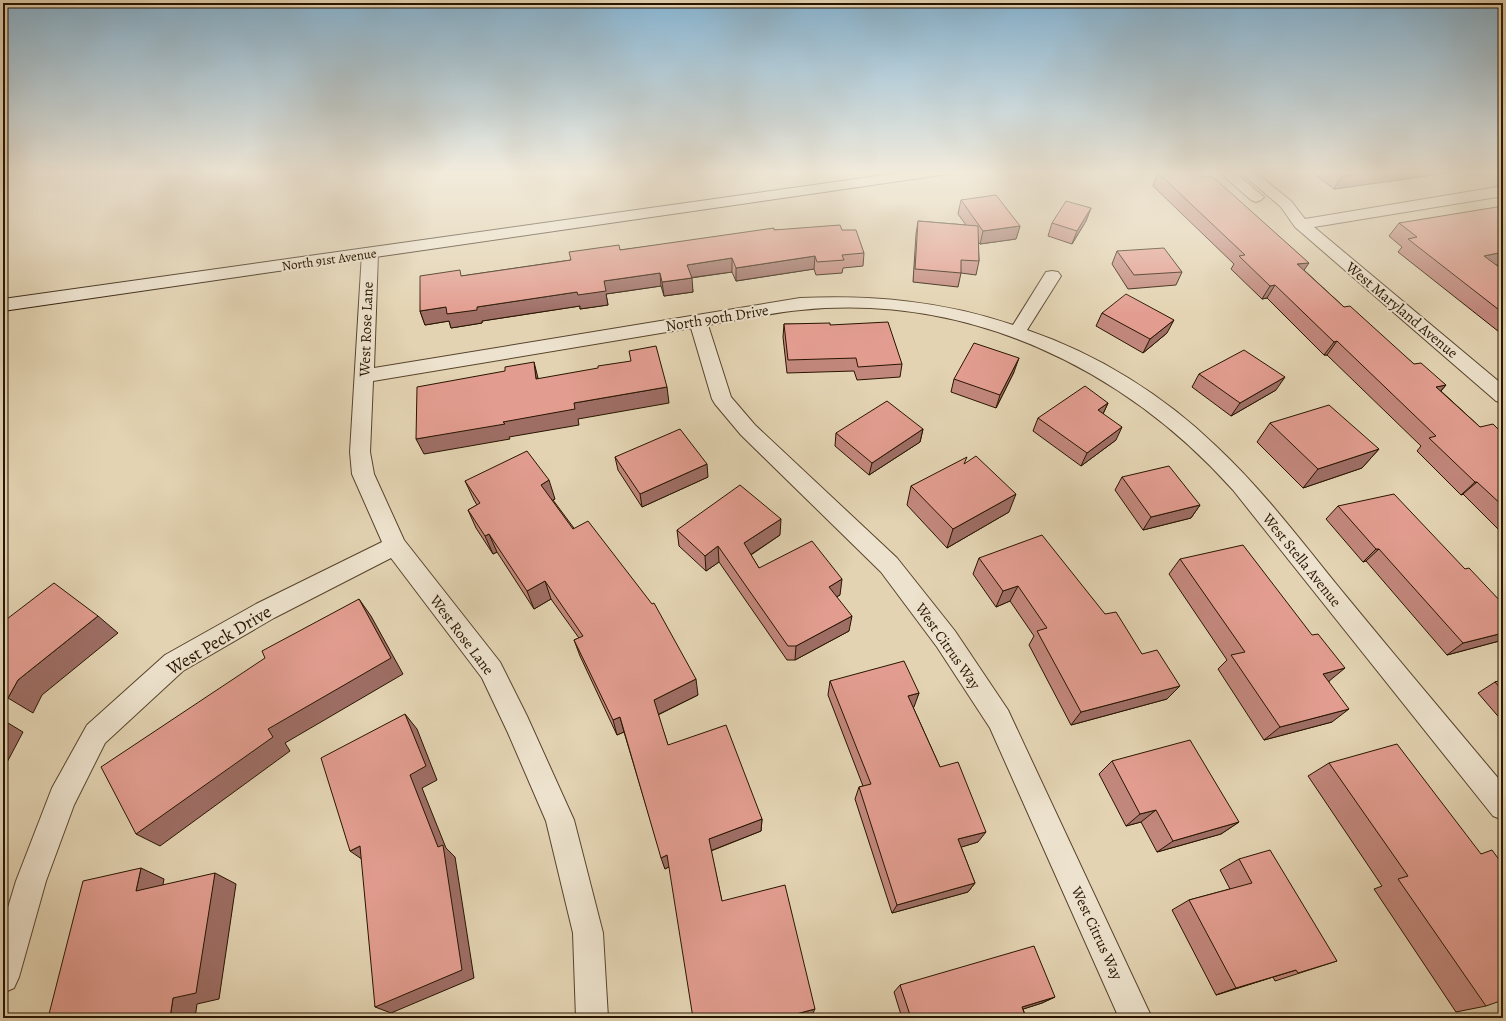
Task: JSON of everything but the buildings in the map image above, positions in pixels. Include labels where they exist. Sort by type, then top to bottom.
[{"type":"street","name":"North 91st Avenue","points":[[3,305],[606,219]]},
{"type":"street","name":"West Maryland Avenue","points":[[1291,219],[1301,224]]},
{"type":"street","name":"West Maryland Avenue","points":[[1297,219],[1301,224],[1503,396]]},
{"type":"street","points":[[1301,224],[1334,219]]},
{"type":"street","name":"West Rose Lane","points":[[370,253],[360,452],[363,474],[395,546],[490,670],[518,725],[560,820],[588,933],[592,1018]]},
{"type":"street","points":[[1017,332],[1052,276]]},
{"type":"street","name":"North 90th Drive","points":[[364,376],[800,304],[864,302],[908,306],[945,312],[983,321],[1017,332],[1067,352]]},
{"type":"street","name":"West Citrus Way","points":[[698,321],[722,399],[748,430],[889,565],[946,639],[999,719],[1136,1018]]},
{"type":"street","name":"West Stella Avenue","points":[[1067,352],[1106,374],[1142,397],[1177,423],[1209,451],[1268,517],[1503,806]]},
{"type":"street","name":"West Peck Drive","points":[[3,977],[31,881],[62,798],[96,734],[174,663],[265,611],[395,546]]}]
